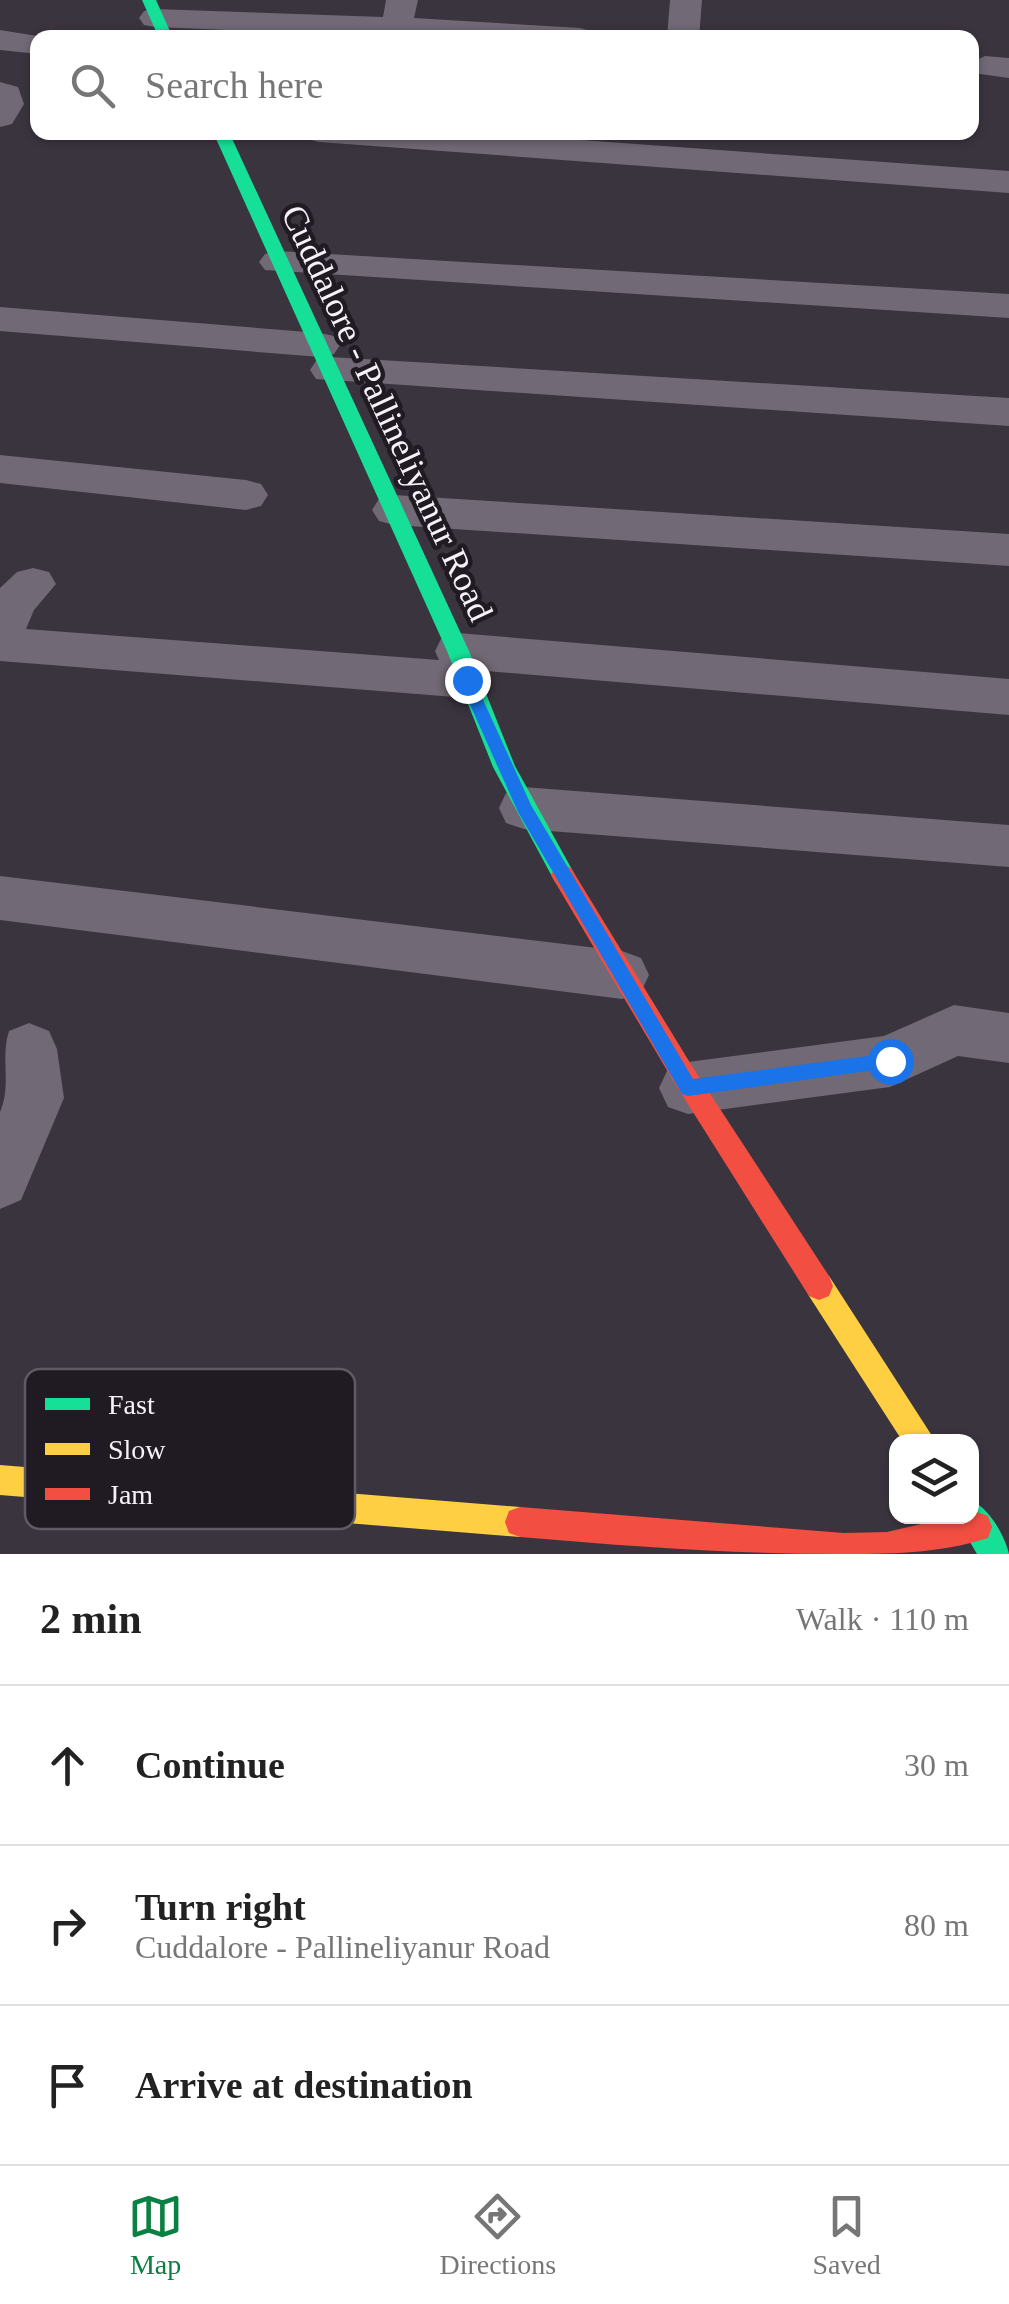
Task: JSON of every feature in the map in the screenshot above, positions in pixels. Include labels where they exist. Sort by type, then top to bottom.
[{"type":"main road","name":"Cuddalore - Pallineliyanur Road","points":[[225,140],[394,510],[524,808],[688,1088],[915,1434]]},
{"type":"main road","points":[[0,1480],[25,1482]]},
{"type":"main road","points":[[355,1509],[844,1548],[887,1547],[966,1524]]},
{"type":"main road","points":[[974,1524],[996,1554]]},
{"type":"street","points":[[684,30],[686,0]]},
{"type":"street","points":[[156,19],[399,13],[522,30]]},
{"type":"street","points":[[0,40],[30,43]]},
{"type":"street","points":[[0,92],[6,94],[7,104],[0,117]]},
{"type":"street","points":[[557,140],[676,144],[1009,182]]},
{"type":"street","points":[[278,262],[1009,306]]},
{"type":"street","points":[[0,319],[325,358],[1009,412]]},
{"type":"street","points":[[0,469],[246,495]]},
{"type":"street","points":[[394,510],[1009,550]]},
{"type":"street","points":[[32,584],[15,601],[0,640],[1009,697]]},
{"type":"street","points":[[524,808],[1009,846]]},
{"type":"street","points":[[0,898],[622,975]]},
{"type":"street","points":[[688,1088],[890,1061],[954,1030],[1009,1038]]},
{"type":"street","points":[[0,1180],[36,1098],[29,1050]]},
{"type":"traffic: fast","points":[[149,0],[162,30]]},
{"type":"traffic: fast","points":[[225,140],[458,651],[504,767],[563,875]]},
{"type":"traffic: fast","points":[[975,1524],[995,1554]]},
{"type":"traffic: slow","points":[[819,1286],[916,1434]]},
{"type":"traffic: slow","points":[[0,1480],[25,1482]]},
{"type":"traffic: slow","points":[[355,1509],[520,1522]]},
{"type":"traffic: jam","points":[[563,875],[683,1074],[819,1286]]},
{"type":"traffic: jam","points":[[520,1522],[844,1548],[887,1547],[977,1527]]},
{"type":"route","points":[[467,680],[524,808],[688,1088],[890,1061]]}]
